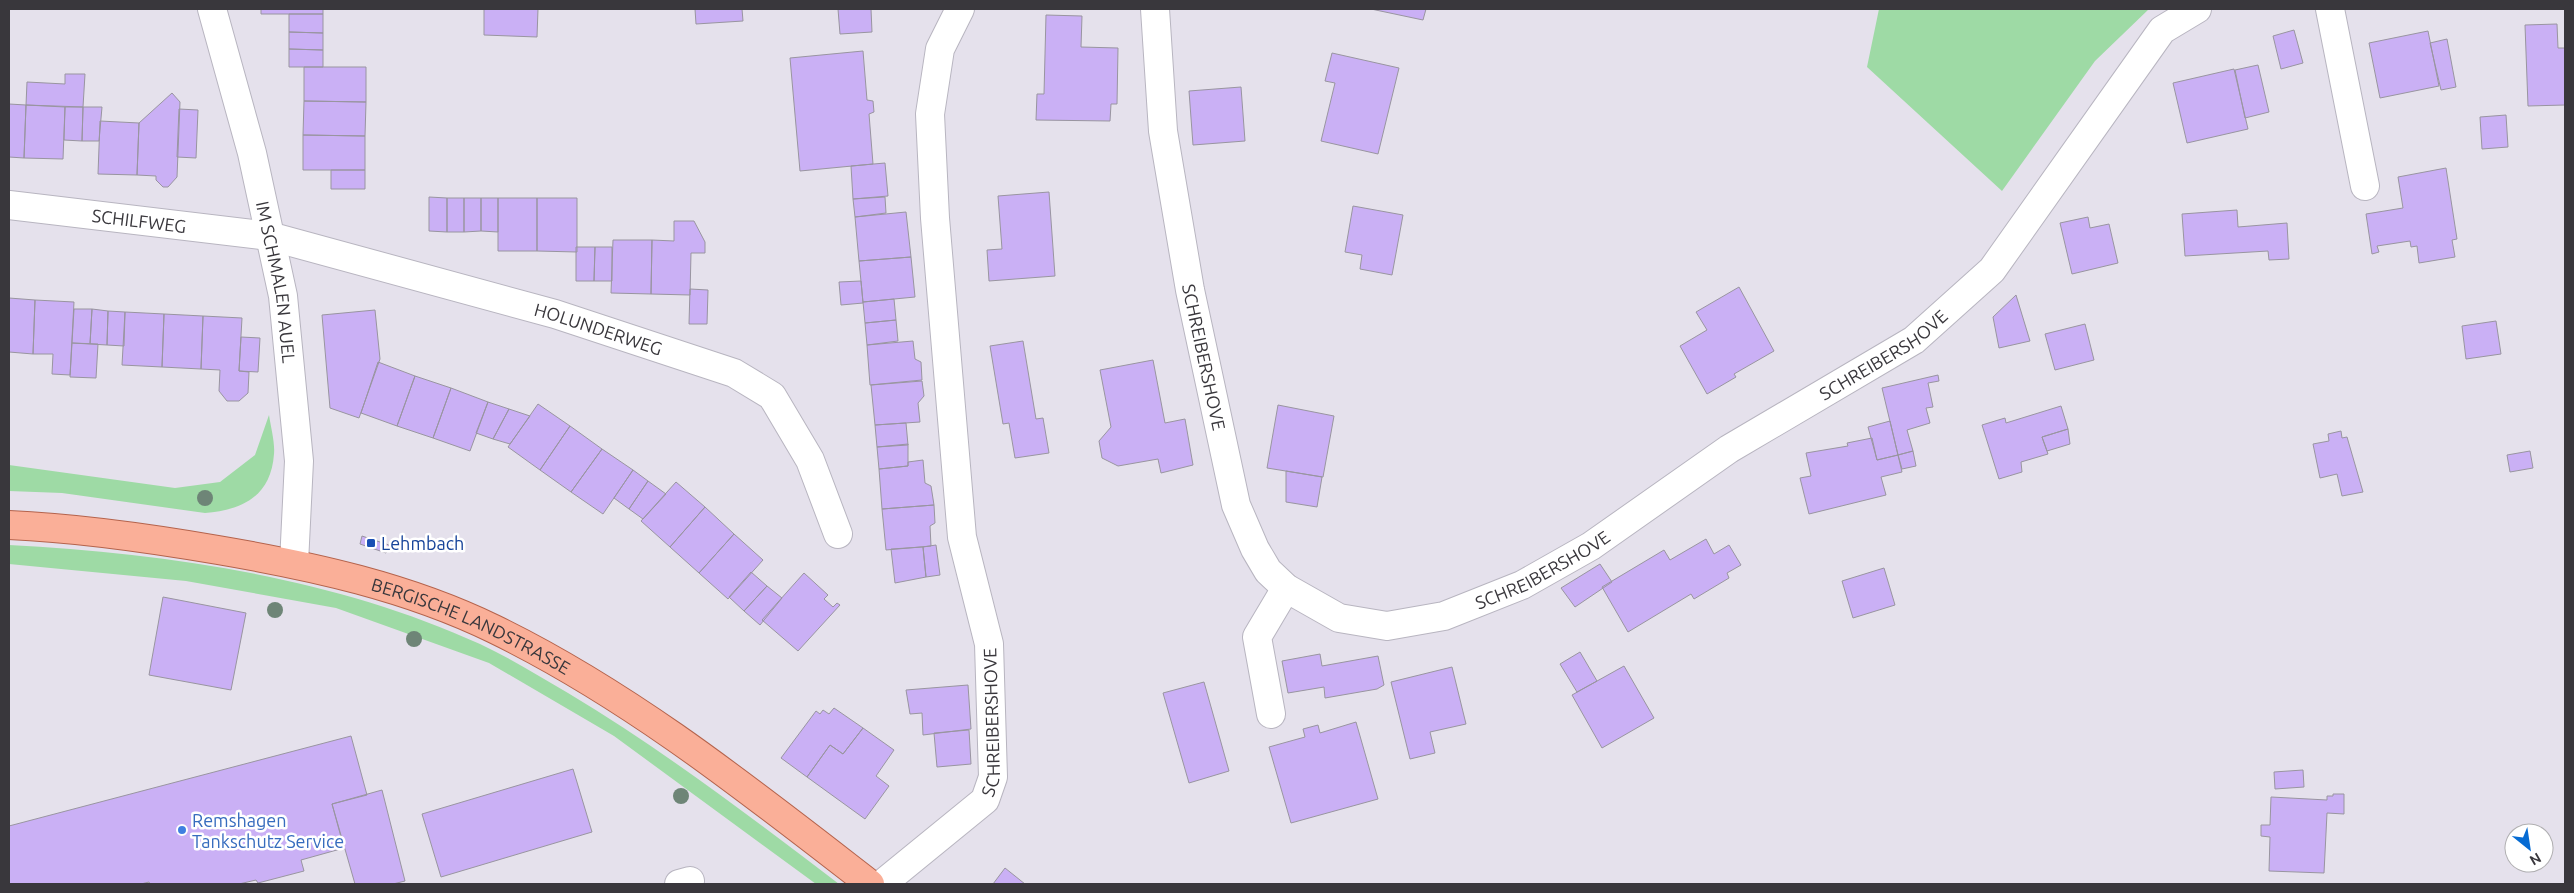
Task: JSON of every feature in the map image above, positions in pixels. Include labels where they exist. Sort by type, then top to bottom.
[{"type":"main road","name":"BERGISCHE LANDSTRASSE","points":[[9,525],[138,536],[294,563],[430,603],[491,628],[538,652],[632,709],[755,796],[870,884]]},
{"type":"street","name":"IM SCHMALEN AUEL","points":[[212,9],[252,153],[283,296],[300,461],[294,563]]},
{"type":"street","name":"SCHREIBERSHOVE","points":[[882,884],[984,800],[992,777],[989,644],[962,538],[936,218],[930,114],[940,49],[960,9]]},
{"type":"street","name":"SCHREIBERSHOVE","points":[[1155,9],[1163,131],[1190,290],[1236,505],[1255,550],[1268,571],[1286,588],[1339,618],[1387,626],[1453,613],[1522,585],[1591,546],[1729,449],[1914,340],[1992,270],[2162,30],[2197,9]]},
{"type":"street","points":[[2330,9],[2365,186]]},
{"type":"street","name":"SCHILFWEG","points":[[9,205],[269,236]]},
{"type":"street","name":"HOLUNDERWEG","points":[[269,236],[555,314],[734,373],[772,396],[810,460],[838,534]]},
{"type":"street","points":[[1270,714],[1257,637],[1286,588]]},
{"type":"green space","points":[[1879,9],[2149,9],[2095,61],[2002,191],[1867,67]]},
{"type":"green space","points":[[269,415],[274,454],[272,468],[267,481],[253,498],[231,508],[205,513],[62,493],[9,491],[9,465],[175,488],[220,482],[255,455]]},
{"type":"green space","points":[[9,545],[68,549],[189,562],[309,586],[368,602],[425,621],[502,655],[638,737],[839,884],[816,884],[614,736],[489,663],[336,608],[186,581],[9,564]]},
{"type":"building","points":[[261,9],[323,9],[323,14],[261,14]]},
{"type":"building","points":[[484,9],[538,9],[537,37],[484,35]]},
{"type":"building","points":[[695,9],[742,9],[743,21],[696,24]]},
{"type":"building","points":[[838,9],[871,9],[872,32],[840,34]]},
{"type":"building","points":[[1371,9],[1426,9],[1423,20]]},
{"type":"building","points":[[289,14],[323,14],[323,33],[289,32]]},
{"type":"building","points":[[1046,15],[1082,16],[1081,47],[1118,48],[1117,104],[1111,104],[1110,121],[1036,120],[1037,94],[1044,94]]},
{"type":"building","points":[[2557,24],[2558,48],[2565,48],[2565,105],[2528,106],[2525,25]]},
{"type":"building","points":[[2294,30],[2303,63],[2281,69],[2273,36]]},
{"type":"building","points":[[2428,31],[2439,86],[2380,98],[2369,43]]},
{"type":"building","points":[[289,32],[323,33],[323,50],[289,49]]},
{"type":"building","points":[[2447,39],[2456,87],[2441,90],[2430,43]]},
{"type":"building","points":[[289,49],[323,50],[323,67],[289,67]]},
{"type":"building","points":[[863,51],[867,100],[873,101],[874,112],[869,114],[873,164],[800,171],[790,58]]},
{"type":"building","points":[[1332,53],[1399,68],[1378,154],[1321,141],[1335,83],[1325,81]]},
{"type":"building","points":[[2258,65],[2269,112],[2245,118],[2235,70]]},
{"type":"building","points":[[304,67],[366,67],[366,102],[304,101]]},
{"type":"building","points":[[2234,69],[2248,129],[2187,143],[2173,83]]},
{"type":"building","points":[[65,74],[85,74],[83,107],[26,105],[27,82],[65,84]]},
{"type":"building","points":[[1241,87],[1245,141],[1193,145],[1189,91]]},
{"type":"building","points":[[172,93],[180,102],[177,177],[168,187],[163,187],[156,180],[156,176],[137,175],[139,123]]},
{"type":"building","points":[[304,101],[366,102],[365,136],[303,135]]},
{"type":"building","points":[[9,104],[26,105],[24,158],[9,157]]},
{"type":"building","points":[[26,105],[65,107],[63,159],[24,158]]},
{"type":"building","points":[[65,107],[83,107],[82,141],[64,140]]},
{"type":"building","points":[[83,107],[102,107],[99,141],[82,141]]},
{"type":"building","points":[[179,109],[198,110],[196,158],[177,157]]},
{"type":"building","points":[[2506,115],[2508,147],[2482,149],[2480,117]]},
{"type":"building","points":[[100,121],[139,123],[137,175],[98,174]]},
{"type":"building","points":[[303,135],[365,136],[365,170],[303,170]]},
{"type":"building","points":[[885,163],[888,196],[853,199],[851,166]]},
{"type":"building","points":[[2446,168],[2457,239],[2452,240],[2455,257],[2419,263],[2417,246],[2411,247],[2410,241],[2377,246],[2379,252],[2372,254],[2366,214],[2403,208],[2398,177]]},
{"type":"building","points":[[331,170],[365,170],[365,189],[331,189]]},
{"type":"building","points":[[1049,192],[1055,276],[989,281],[987,250],[1002,249],[998,196]]},
{"type":"building","points":[[429,197],[447,198],[447,232],[429,231]]},
{"type":"building","points":[[885,197],[886,213],[855,217],[853,199]]},
{"type":"building","points":[[447,198],[464,198],[464,232],[447,232]]},
{"type":"building","points":[[464,198],[481,198],[481,231],[464,232]]},
{"type":"building","points":[[481,198],[498,198],[498,232],[481,231]]},
{"type":"building","points":[[498,198],[537,198],[537,251],[498,251]]},
{"type":"building","points":[[537,198],[577,198],[577,252],[537,251]]},
{"type":"building","points":[[1353,206],[1403,215],[1392,275],[1360,269],[1362,255],[1345,252]]},
{"type":"building","points":[[2237,210],[2238,227],[2287,223],[2289,259],[2269,260],[2268,251],[2185,256],[2182,214]]},
{"type":"building","points":[[906,212],[911,257],[859,261],[855,217]]},
{"type":"building","points":[[2088,217],[2090,228],[2109,224],[2118,263],[2072,274],[2060,223]]},
{"type":"building","points":[[674,221],[694,221],[705,242],[705,253],[691,253],[690,295],[651,294],[652,240],[674,241]]},
{"type":"building","points":[[613,240],[652,240],[651,294],[611,293]]},
{"type":"building","points":[[576,247],[595,247],[594,281],[576,281]]},
{"type":"building","points":[[595,247],[612,247],[612,281],[594,281]]},
{"type":"building","points":[[911,257],[915,297],[863,302],[859,261]]},
{"type":"building","points":[[861,281],[863,303],[841,305],[839,282]]},
{"type":"building","points":[[1739,287],[1774,351],[1734,374],[1736,377],[1707,394],[1680,346],[1707,330],[1696,312]]},
{"type":"building","points":[[690,289],[708,290],[707,324],[689,324]]},
{"type":"building","points":[[2016,295],[2030,341],[1999,348],[1993,317]]},
{"type":"building","points":[[9,298],[35,300],[33,354],[9,352]]},
{"type":"building","points":[[894,299],[896,320],[865,323],[863,302]]},
{"type":"building","points":[[35,300],[74,302],[70,375],[52,374],[53,354],[33,354]]},
{"type":"building","points":[[74,309],[92,309],[90,344],[72,343]]},
{"type":"building","points":[[92,309],[108,311],[107,345],[90,344]]},
{"type":"building","points":[[375,310],[380,359],[359,418],[330,408],[322,315]]},
{"type":"building","points":[[108,311],[125,312],[124,346],[107,345]]},
{"type":"building","points":[[125,312],[164,314],[162,367],[122,365]]},
{"type":"building","points":[[164,314],[203,316],[201,369],[162,367]]},
{"type":"building","points":[[203,316],[242,318],[239,371],[249,372],[248,393],[239,401],[227,401],[219,391],[220,370],[201,369]]},
{"type":"building","points":[[896,320],[898,341],[867,345],[865,323]]},
{"type":"building","points":[[2496,321],[2501,354],[2466,359],[2462,326]]},
{"type":"building","points":[[2085,324],[2094,360],[2055,370],[2045,334]]},
{"type":"building","points":[[241,337],[260,338],[258,372],[239,371]]},
{"type":"building","points":[[913,341],[915,359],[921,362],[922,380],[870,385],[867,345]]},
{"type":"building","points":[[1023,341],[1036,419],[1043,418],[1049,453],[1015,458],[1009,423],[1003,424],[990,346]]},
{"type":"building","points":[[72,343],[98,344],[96,378],[70,377]]},
{"type":"building","points":[[1153,360],[1165,423],[1185,419],[1193,465],[1161,473],[1158,459],[1118,466],[1102,458],[1099,441],[1111,427],[1100,370]]},
{"type":"building","points":[[378,362],[415,376],[397,426],[361,413]]},
{"type":"building","points":[[1938,375],[1939,381],[1928,383],[1933,407],[1926,408],[1930,423],[1907,430],[1913,451],[1898,455],[1882,388]]},
{"type":"building","points":[[415,376],[451,388],[433,438],[397,426]]},
{"type":"building","points":[[922,381],[924,396],[918,403],[920,422],[875,425],[871,385]]},
{"type":"building","points":[[451,388],[488,402],[470,451],[433,438]]},
{"type":"building","points":[[488,402],[509,409],[493,439],[476,433]]},
{"type":"building","points":[[538,404],[570,426],[540,470],[508,447]]},
{"type":"building","points":[[1278,405],[1334,416],[1323,477],[1267,468]]},
{"type":"building","points":[[2061,406],[2068,429],[2042,437],[2048,454],[2021,462],[2022,472],[1999,479],[1982,425],[2005,418],[2006,423]]},
{"type":"building","points":[[509,409],[530,416],[510,444],[493,439]]},
{"type":"building","points":[[1890,421],[1898,455],[1877,460],[1868,427]]},
{"type":"building","points":[[906,423],[908,445],[877,447],[875,425]]},
{"type":"building","points":[[570,426],[602,449],[571,492],[540,470]]},
{"type":"building","points":[[2068,429],[2070,444],[2047,451],[2042,437]]},
{"type":"building","points":[[2341,431],[2342,438],[2347,437],[2363,492],[2342,496],[2337,474],[2320,478],[2313,444],[2329,441],[2328,434]]},
{"type":"building","points":[[1872,438],[1877,460],[1898,455],[1902,472],[1881,477],[1886,495],[1809,514],[1800,478],[1811,476],[1806,453],[1848,446],[1847,443]]},
{"type":"building","points":[[908,444],[908,466],[879,469],[877,447]]},
{"type":"building","points":[[602,449],[633,470],[603,514],[571,492]]},
{"type":"building","points":[[1913,451],[1916,466],[1902,469],[1898,455]]},
{"type":"building","points":[[2530,451],[2533,468],[2510,472],[2507,455]]},
{"type":"building","points":[[923,460],[925,483],[931,486],[934,505],[882,509],[879,469],[908,466],[908,462]]},
{"type":"building","points":[[633,470],[648,481],[629,509],[614,498]]},
{"type":"building","points":[[1286,471],[1322,477],[1317,507],[1286,502]]},
{"type":"building","points":[[648,481],[666,494],[643,519],[629,509]]},
{"type":"building","points":[[676,482],[705,507],[670,547],[641,521]]},
{"type":"building","points":[[934,505],[935,523],[930,526],[931,546],[886,550],[882,509]]},
{"type":"building","points":[[705,507],[734,534],[699,573],[670,547]]},
{"type":"building","points":[[734,534],[763,560],[728,599],[699,573]]},
{"type":"building","points":[[362,536],[389,545],[386,553],[360,544]]},
{"type":"building","points":[[1706,539],[1714,554],[1729,545],[1741,565],[1727,573],[1729,578],[1694,599],[1691,594],[1628,632],[1602,587],[1664,550],[1670,560]]},
{"type":"building","points":[[936,545],[940,575],[926,577],[923,547]]},
{"type":"building","points":[[923,547],[926,577],[895,583],[891,549]]},
{"type":"building","points":[[1600,564],[1612,582],[1575,607],[1561,588]]},
{"type":"building","points":[[1884,568],[1895,605],[1853,618],[1842,581]]},
{"type":"building","points":[[751,572],[767,586],[744,611],[729,597]]},
{"type":"building","points":[[804,573],[828,595],[824,599],[833,607],[837,603],[840,605],[798,651],[762,620]]},
{"type":"building","points":[[767,586],[782,598],[760,625],[744,611]]},
{"type":"building","points":[[163,597],[246,613],[231,690],[149,675]]},
{"type":"building","points":[[1580,652],[1597,681],[1577,692],[1560,664]]},
{"type":"building","points":[[1320,654],[1322,666],[1378,656],[1384,685],[1377,689],[1325,698],[1324,687],[1288,693],[1282,661]]},
{"type":"building","points":[[1624,666],[1654,718],[1602,748],[1572,695]]},
{"type":"building","points":[[1452,667],[1466,724],[1430,732],[1435,753],[1410,759],[1391,682]]},
{"type":"building","points":[[1204,682],[1229,771],[1189,783],[1163,693]]},
{"type":"building","points":[[968,685],[971,729],[923,735],[922,713],[910,714],[906,690]]},
{"type":"building","points":[[834,708],[863,728],[843,754],[830,745],[807,777],[781,758],[816,711],[820,714],[823,710],[829,714]]},
{"type":"building","points":[[1356,722],[1378,799],[1291,823],[1269,747],[1305,737],[1303,729],[1318,725],[1320,733]]},
{"type":"building","points":[[863,728],[894,750],[876,776],[889,786],[865,819],[807,777],[830,745],[843,754]]},
{"type":"building","points":[[969,730],[971,764],[937,767],[934,733]]},
{"type":"building","points":[[351,736],[367,795],[332,804],[344,848],[301,860],[304,871],[258,883],[256,880],[239,884],[150,884],[149,882],[141,884],[9,884],[9,826]]},
{"type":"building","points":[[573,769],[592,832],[441,877],[422,814]]},
{"type":"building","points":[[2303,770],[2304,787],[2275,789],[2274,772]]},
{"type":"building","points":[[382,790],[405,881],[393,884],[355,884],[332,804]]},
{"type":"building","points":[[2333,794],[2344,794],[2344,814],[2327,813],[2324,873],[2269,871],[2270,837],[2261,836],[2261,825],[2270,825],[2271,797],[2327,800],[2327,796],[2333,796]]},
{"type":"building","points":[[1005,868],[1025,884],[993,884]]},
{"type":"place","name":"Lehmbach","points":[[371,543]]},
{"type":"place","name":"Remshagen Tankschutz Service","points":[[182,830]]}]
